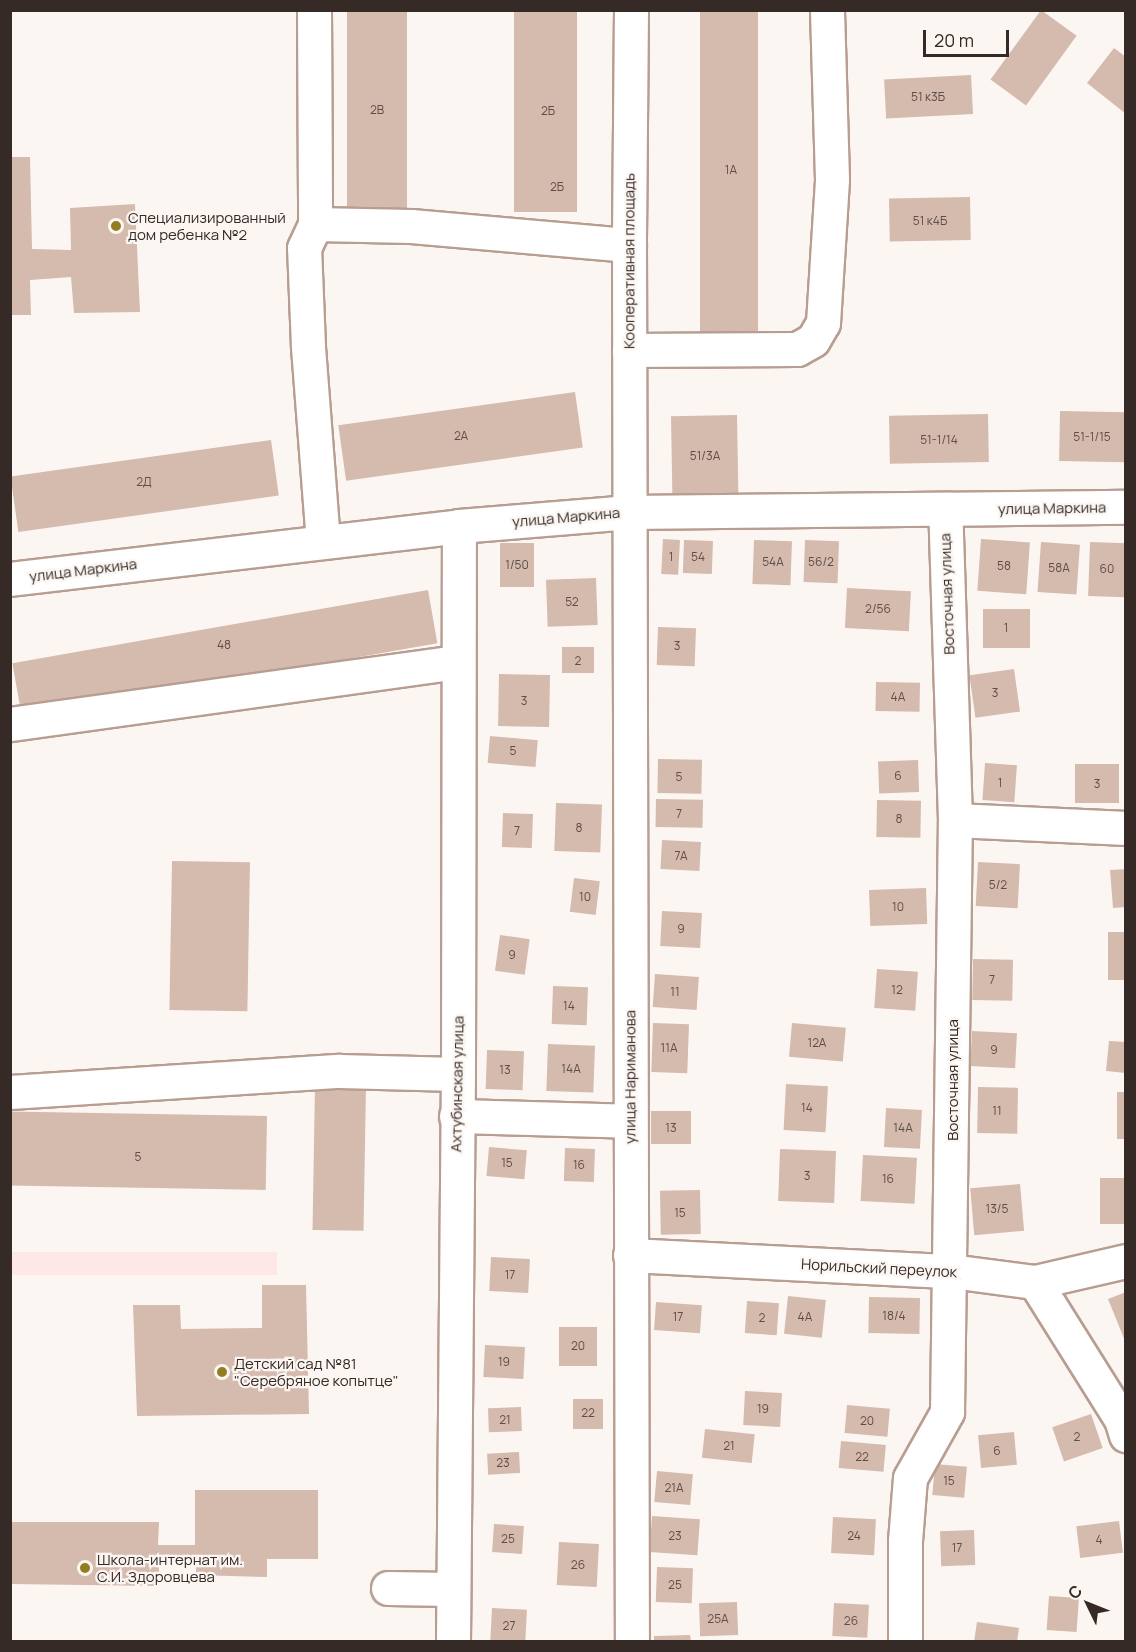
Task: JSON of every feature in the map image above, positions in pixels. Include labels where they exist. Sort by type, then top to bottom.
[{"type":"street","points":[[314,10],[315,224],[304,248],[308,346],[323,542]]},
{"type":"street","name":"Кооперативная площадь","points":[[629,512],[631,10]]},
{"type":"street","points":[[629,350],[797,349],[813,340],[823,323],[832,179],[827,10]]},
{"type":"street","points":[[315,224],[411,226],[629,245]]},
{"type":"street","name":"улица Маркина","points":[[10,579],[459,526],[629,512],[1125,507]]},
{"type":"street","name":"Восточная улица","points":[[905,1641],[905,1540],[910,1478],[947,1412],[951,1271],[955,820],[945,509]]},
{"type":"street","name":"улица Нариманова","points":[[629,512],[632,1641]]},
{"type":"street","name":"Ахтубинская улица","points":[[453,1641],[458,1074],[459,526]]},
{"type":"street","points":[[10,724],[458,662]]},
{"type":"street","points":[[955,820],[1125,828]]},
{"type":"street","points":[[10,1092],[339,1071],[458,1074]]},
{"type":"street","points":[[456,1116],[630,1121]]},
{"type":"street","name":"Норильский переулок","points":[[630,1255],[951,1271],[1035,1282],[1125,1261]]},
{"type":"street","points":[[1035,1282],[1121,1419],[1125,1435]]},
{"type":"street","points":[[388,1588],[453,1588]]},
{"type":"shaded area","points":[[11,1252],[277,1252],[277,1275],[11,1275]]},
{"type":"building","points":[[347,10],[407,10],[407,210],[347,210]]},
{"type":"building","points":[[514,10],[577,10],[577,212],[514,212]]},
{"type":"building","points":[[700,10],[758,10],[758,332],[700,332]]},
{"type":"building","points":[[1041,10],[1077,36],[1026,105],[990,80]]},
{"type":"building","points":[[1114,48],[1126,57],[1126,114],[1087,83]]},
{"type":"building","points":[[971,75],[973,114],[886,118],[884,80]]},
{"type":"building","points":[[10,157],[30,157],[32,249],[71,250],[70,208],[135,204],[140,312],[74,313],[71,277],[30,280],[31,315],[10,315]]},
{"type":"building","points":[[970,197],[971,240],[890,241],[889,198]]},
{"type":"building","points":[[575,392],[583,447],[346,481],[338,425]]},
{"type":"building","points":[[1060,411],[1126,412],[1125,462],[1059,461]]},
{"type":"building","points":[[988,414],[989,462],[890,464],[889,416]]},
{"type":"building","points":[[737,415],[738,496],[672,497],[671,416]]},
{"type":"building","points":[[271,440],[279,495],[18,532],[11,477]]},
{"type":"building","points":[[663,539],[680,540],[678,575],[661,574]]},
{"type":"building","points":[[981,539],[1030,542],[1026,594],[977,591]]},
{"type":"building","points":[[684,540],[713,541],[712,574],[683,573]]},
{"type":"building","points":[[754,540],[792,541],[790,585],[752,584]]},
{"type":"building","points":[[805,540],[839,541],[838,583],[804,582]]},
{"type":"building","points":[[1041,542],[1080,545],[1076,595],[1038,592]]},
{"type":"building","points":[[1090,542],[1126,543],[1124,597],[1088,596]]},
{"type":"building","points":[[500,543],[534,543],[534,587],[500,587]]},
{"type":"building","points":[[596,578],[598,625],[548,627],[546,580]]},
{"type":"building","points":[[847,588],[911,591],[909,631],[845,628]]},
{"type":"building","points":[[428,590],[437,643],[22,716],[12,663]]},
{"type":"building","points":[[983,609],[1030,609],[1030,648],[983,648]]},
{"type":"building","points":[[658,627],[696,628],[695,666],[657,665]]},
{"type":"building","points":[[562,647],[594,647],[594,673],[562,673]]},
{"type":"building","points":[[1014,669],[1020,712],[975,718],[969,675]]},
{"type":"building","points":[[499,674],[550,675],[549,727],[498,726]]},
{"type":"building","points":[[876,682],[920,683],[919,712],[875,711]]},
{"type":"building","points":[[490,736],[538,740],[535,767],[488,763]]},
{"type":"building","points":[[658,759],[702,760],[701,794],[657,793]]},
{"type":"building","points":[[918,760],[919,792],[879,793],[878,761]]},
{"type":"building","points":[[985,763],[1017,765],[1014,802],[982,800]]},
{"type":"building","points":[[1075,764],[1119,764],[1119,803],[1075,803]]},
{"type":"building","points":[[656,799],[703,800],[703,828],[656,827]]},
{"type":"building","points":[[877,800],[921,801],[920,838],[876,837]]},
{"type":"building","points":[[556,803],[602,805],[600,853],[554,851]]},
{"type":"building","points":[[503,813],[533,814],[532,848],[502,847]]},
{"type":"building","points":[[662,840],[701,842],[699,871],[660,869]]},
{"type":"building","points":[[172,861],[250,862],[247,1011],[169,1010]]},
{"type":"building","points":[[978,862],[1020,864],[1018,908],[976,906]]},
{"type":"building","points":[[1126,869],[1126,907],[1113,908],[1110,870]]},
{"type":"building","points":[[574,878],[600,881],[596,915],[570,912]]},
{"type":"building","points":[[926,888],[927,924],[870,926],[869,890]]},
{"type":"building","points":[[662,911],[702,913],[700,948],[660,946]]},
{"type":"building","points":[[1108,932],[1126,932],[1126,980],[1108,980]]},
{"type":"building","points":[[500,935],[530,939],[525,975],[495,971]]},
{"type":"building","points":[[973,959],[1013,960],[1012,1001],[972,1000]]},
{"type":"building","points":[[877,969],[918,972],[915,1011],[874,1008]]},
{"type":"building","points":[[655,974],[699,977],[697,1010],[653,1007]]},
{"type":"building","points":[[553,986],[588,987],[587,1025],[552,1024]]},
{"type":"building","points":[[653,1023],[689,1024],[687,1073],[651,1072]]},
{"type":"building","points":[[792,1023],[846,1028],[843,1062],[789,1057]]},
{"type":"building","points":[[972,1031],[1017,1033],[1015,1068],[970,1066]]},
{"type":"building","points":[[1109,1041],[1126,1042],[1126,1073],[1106,1071]]},
{"type":"building","points":[[548,1044],[595,1046],[593,1093],[546,1091]]},
{"type":"building","points":[[487,1050],[524,1051],[523,1090],[486,1089]]},
{"type":"building","points":[[786,1084],[828,1086],[826,1132],[784,1130]]},
{"type":"building","points":[[315,1086],[366,1087],[363,1231],[312,1230]]},
{"type":"building","points":[[978,1087],[1018,1088],[1017,1134],[977,1133]]},
{"type":"building","points":[[1117,1092],[1126,1092],[1126,1139],[1117,1139]]},
{"type":"building","points":[[886,1108],[922,1110],[920,1149],[884,1147]]},
{"type":"building","points":[[651,1111],[691,1111],[691,1144],[651,1144]]},
{"type":"building","points":[[10,1112],[267,1116],[266,1190],[10,1186]]},
{"type":"building","points":[[489,1147],[527,1150],[524,1179],[486,1176]]},
{"type":"building","points":[[565,1148],[595,1149],[594,1182],[564,1181]]},
{"type":"building","points":[[780,1149],[836,1151],[834,1203],[778,1201]]},
{"type":"building","points":[[863,1155],[917,1158],[915,1204],[861,1201]]},
{"type":"building","points":[[1100,1178],[1126,1178],[1126,1224],[1100,1224]]},
{"type":"building","points":[[1020,1184],[1024,1231],[974,1235],[970,1188]]},
{"type":"building","points":[[700,1190],[701,1234],[661,1235],[660,1191]]},
{"type":"building","points":[[491,1257],[530,1259],[528,1293],[489,1291]]},
{"type":"building","name":"Детский сад №81 \"Серебряное копытце\"","points":[[262,1285],[306,1285],[309,1414],[137,1416],[133,1305],[180,1305],[181,1329],[262,1328]]},
{"type":"building","points":[[1126,1292],[1126,1341],[1125,1341],[1108,1299]]},
{"type":"building","points":[[788,1296],[826,1300],[822,1338],[784,1334]]},
{"type":"building","points":[[869,1297],[920,1298],[919,1334],[868,1333]]},
{"type":"building","points":[[747,1301],[779,1303],[777,1335],[745,1333]]},
{"type":"building","points":[[656,1302],[702,1305],[700,1333],[654,1330]]},
{"type":"building","points":[[559,1327],[597,1327],[597,1366],[559,1366]]},
{"type":"building","points":[[485,1345],[525,1347],[523,1379],[483,1377]]},
{"type":"building","points":[[745,1391],[782,1393],[780,1427],[743,1425]]},
{"type":"building","points":[[573,1399],[603,1399],[603,1429],[573,1429]]},
{"type":"building","points":[[847,1405],[890,1409],[887,1437],[845,1433]]},
{"type":"building","points":[[521,1407],[522,1431],[489,1432],[488,1408]]},
{"type":"building","points":[[1091,1414],[1103,1448],[1064,1461],[1052,1427]]},
{"type":"building","points":[[705,1429],[755,1434],[752,1463],[702,1458]]},
{"type":"building","points":[[1014,1432],[1017,1465],[981,1468],[978,1435]]},
{"type":"building","points":[[841,1441],[886,1445],[883,1472],[839,1468]]},
{"type":"building","points":[[519,1452],[520,1473],[488,1475],[487,1454]]},
{"type":"building","points":[[935,1464],[967,1467],[964,1498],[932,1495]]},
{"type":"building","points":[[657,1471],[693,1474],[690,1505],[654,1502]]},
{"type":"building","name":"Школа-интернат им. С.И. Здоровцева","points":[[195,1490],[318,1490],[318,1559],[267,1559],[267,1577],[196,1575],[196,1561],[159,1560],[159,1586],[10,1584],[10,1522],[159,1522],[158,1545],[195,1545]]},
{"type":"building","points":[[652,1516],[700,1519],[697,1555],[649,1552]]},
{"type":"building","points":[[833,1517],[876,1519],[874,1555],[831,1553]]},
{"type":"building","points":[[1119,1521],[1123,1553],[1080,1558],[1076,1526]]},
{"type":"building","points":[[494,1524],[524,1526],[522,1554],[492,1552]]},
{"type":"building","points":[[974,1530],[975,1565],[941,1566],[940,1531]]},
{"type":"building","points":[[559,1542],[599,1544],[597,1587],[557,1585]]},
{"type":"building","points":[[657,1567],[693,1568],[692,1603],[656,1602]]},
{"type":"building","points":[[1049,1596],[1079,1598],[1077,1632],[1047,1630]]},
{"type":"building","points":[[737,1602],[738,1635],[700,1636],[699,1603]]},
{"type":"building","points":[[834,1603],[869,1605],[867,1638],[832,1636]]},
{"type":"building","points":[[492,1608],[527,1610],[525,1642],[490,1641]]},
{"type":"building","points":[[977,1622],[1019,1628],[1017,1642],[974,1642]]},
{"type":"building","points":[[690,1635],[691,1642],[654,1642],[654,1636]]},
{"type":"place","name":"Специализированный дом ребенка №2","points":[[116,226]]},
{"type":"place","name":"Детский сад №81 \"Серебряное копытце\"","points":[[222,1372]]},
{"type":"place","name":"Школа-интернат им. С.И. Здоровцева","points":[[85,1568]]}]
